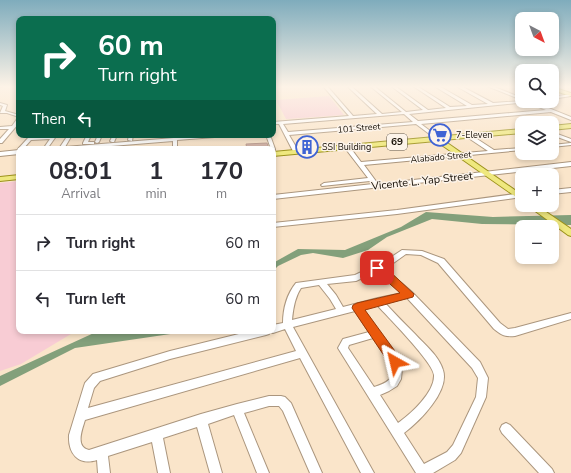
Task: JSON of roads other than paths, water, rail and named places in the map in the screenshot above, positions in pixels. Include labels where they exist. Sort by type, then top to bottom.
[{"type":"main road","points":[[559,127],[571,126]]},
{"type":"main road","name":"69","points":[[276,151],[296,152],[515,132]]},
{"type":"main road","points":[[436,138],[515,194]]},
{"type":"main road","points":[[0,179],[16,177]]},
{"type":"main road","points":[[541,212],[571,233]]},
{"type":"street","points":[[344,108],[352,117]]},
{"type":"street","points":[[373,108],[380,115]]},
{"type":"street","points":[[399,108],[436,138]]},
{"type":"street","points":[[423,108],[427,111]]},
{"type":"street","points":[[276,123],[460,108]]},
{"type":"street","points":[[545,108],[571,119]]},
{"type":"street","name":"101 Street","points":[[286,134],[552,111]]},
{"type":"street","points":[[1,112],[16,115]]},
{"type":"street","points":[[280,122],[296,152]]},
{"type":"street","points":[[0,142],[16,124]]},
{"type":"street","points":[[0,128],[13,127]]},
{"type":"street","points":[[469,136],[494,152]]},
{"type":"street","points":[[559,137],[571,143]]},
{"type":"street","points":[[24,146],[30,139],[38,138]]},
{"type":"street","points":[[88,138],[85,143],[128,141],[142,138]]},
{"type":"street","points":[[97,142],[99,138]]},
{"type":"street","points":[[87,146],[164,138]]},
{"type":"street","points":[[559,145],[571,143]]},
{"type":"street","points":[[346,147],[377,186]]},
{"type":"street","name":"Alabado Street","points":[[360,164],[515,150]]},
{"type":"street","points":[[0,154],[16,151]]},
{"type":"street","name":"Vicente L. Yap Street","points":[[276,197],[571,164]]},
{"type":"street","points":[[324,185],[372,179]]},
{"type":"street","points":[[559,191],[571,190]]},
{"type":"street","points":[[276,225],[515,198]]},
{"type":"street","points":[[368,473],[288,326],[286,318],[296,288],[299,285],[356,278],[377,268],[380,269],[405,252],[422,253],[441,261],[498,326],[506,333],[515,332],[571,316]]},
{"type":"street","points":[[374,334],[346,342],[343,348],[373,392],[396,432],[422,472],[450,456],[457,449],[481,397],[483,378],[476,365],[409,294],[380,269]]},
{"type":"street","points":[[321,283],[333,297],[341,311]]},
{"type":"street","points":[[276,328],[409,294]]},
{"type":"street","points":[[378,301],[428,354],[440,374],[438,384],[429,402],[417,417],[396,432]]},
{"type":"street","points":[[357,308],[395,362],[398,374],[390,386],[373,392]]},
{"type":"street","points":[[254,334],[170,355],[98,377],[89,386],[75,434],[77,450],[81,455],[89,456],[157,436],[237,409],[269,400],[281,401],[287,407],[316,473]]},
{"type":"street","points":[[81,416],[303,353]]},
{"type":"street","points":[[237,409],[263,473]]},
{"type":"street","points":[[201,420],[216,473]]},
{"type":"street","points":[[506,429],[548,473]]},
{"type":"street","points":[[157,436],[164,473]]},
{"type":"street","points":[[102,452],[104,473]]},
{"type":"place","name":"7-Eleven","points":[[440,135]]},
{"type":"place","name":"SSI Building","points":[[307,147]]}]
